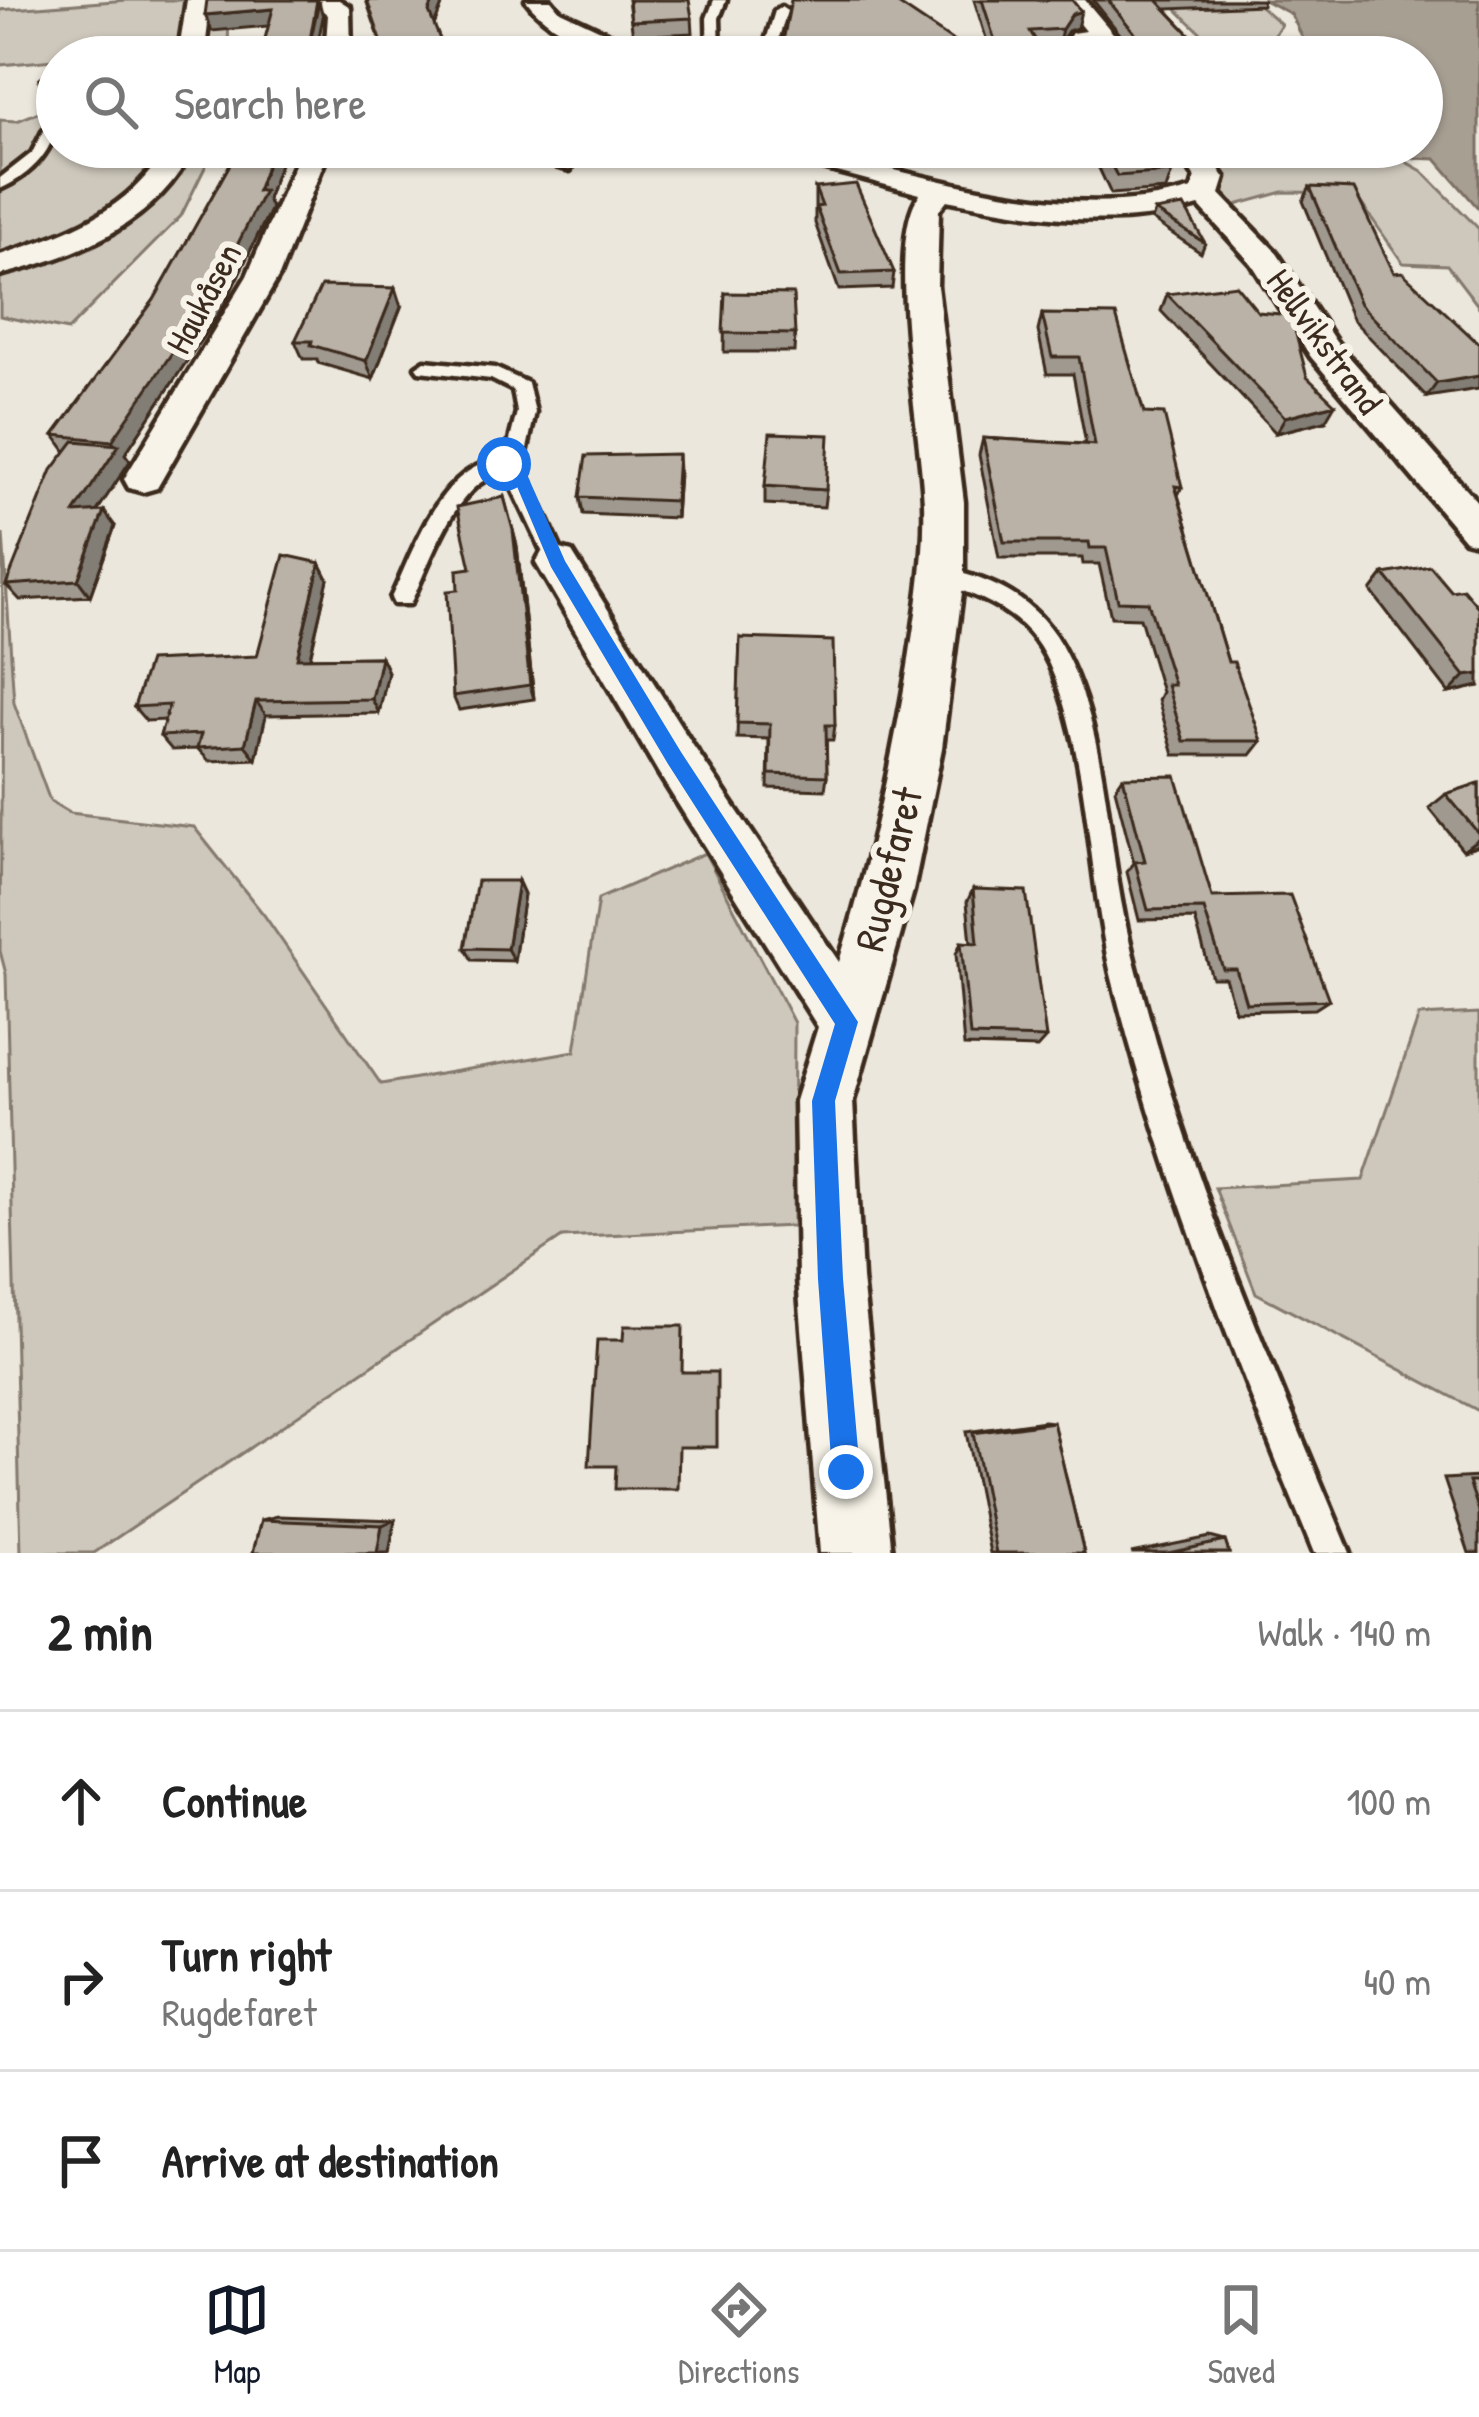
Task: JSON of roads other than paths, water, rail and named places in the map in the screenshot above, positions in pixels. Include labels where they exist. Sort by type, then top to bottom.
[{"type":"street","points":[[194,36],[199,0]]},
{"type":"street","points":[[322,0],[341,12],[339,36]]},
{"type":"street","points":[[538,0],[550,16],[578,36]]},
{"type":"street","points":[[1072,0],[1102,36]]},
{"type":"street","points":[[0,265],[122,216],[152,191],[167,168]]},
{"type":"street","name":"Haukåsen","points":[[143,479],[257,284],[309,168]]},
{"type":"street","points":[[860,168],[1010,202],[1097,210],[1181,206],[1204,195]]},
{"type":"street","name":"Hellvikstrand","points":[[1204,168],[1210,178],[1204,195],[1265,259],[1323,350],[1479,530]]},
{"type":"street","name":"Rugdefaret","points":[[856,1553],[832,1300],[824,1101],[887,891],[918,748],[943,577],[944,502],[922,286],[924,208],[940,188]]},
{"type":"street","points":[[557,562],[674,758],[847,1022]]},
{"type":"lane","points":[[713,36],[713,18],[720,0]]},
{"type":"lane","points":[[774,36],[782,10]]},
{"type":"lane","points":[[1076,36],[1099,33]]},
{"type":"lane","points":[[0,185],[36,156]]},
{"type":"lane","points":[[425,367],[495,374],[521,387],[526,412],[513,467],[557,562]]},
{"type":"lane","points":[[402,598],[460,489],[480,470],[513,467]]},
{"type":"lane","points":[[943,577],[992,588],[1015,601],[1062,669],[1085,758],[1118,954],[1187,1192],[1332,1553]]}]
